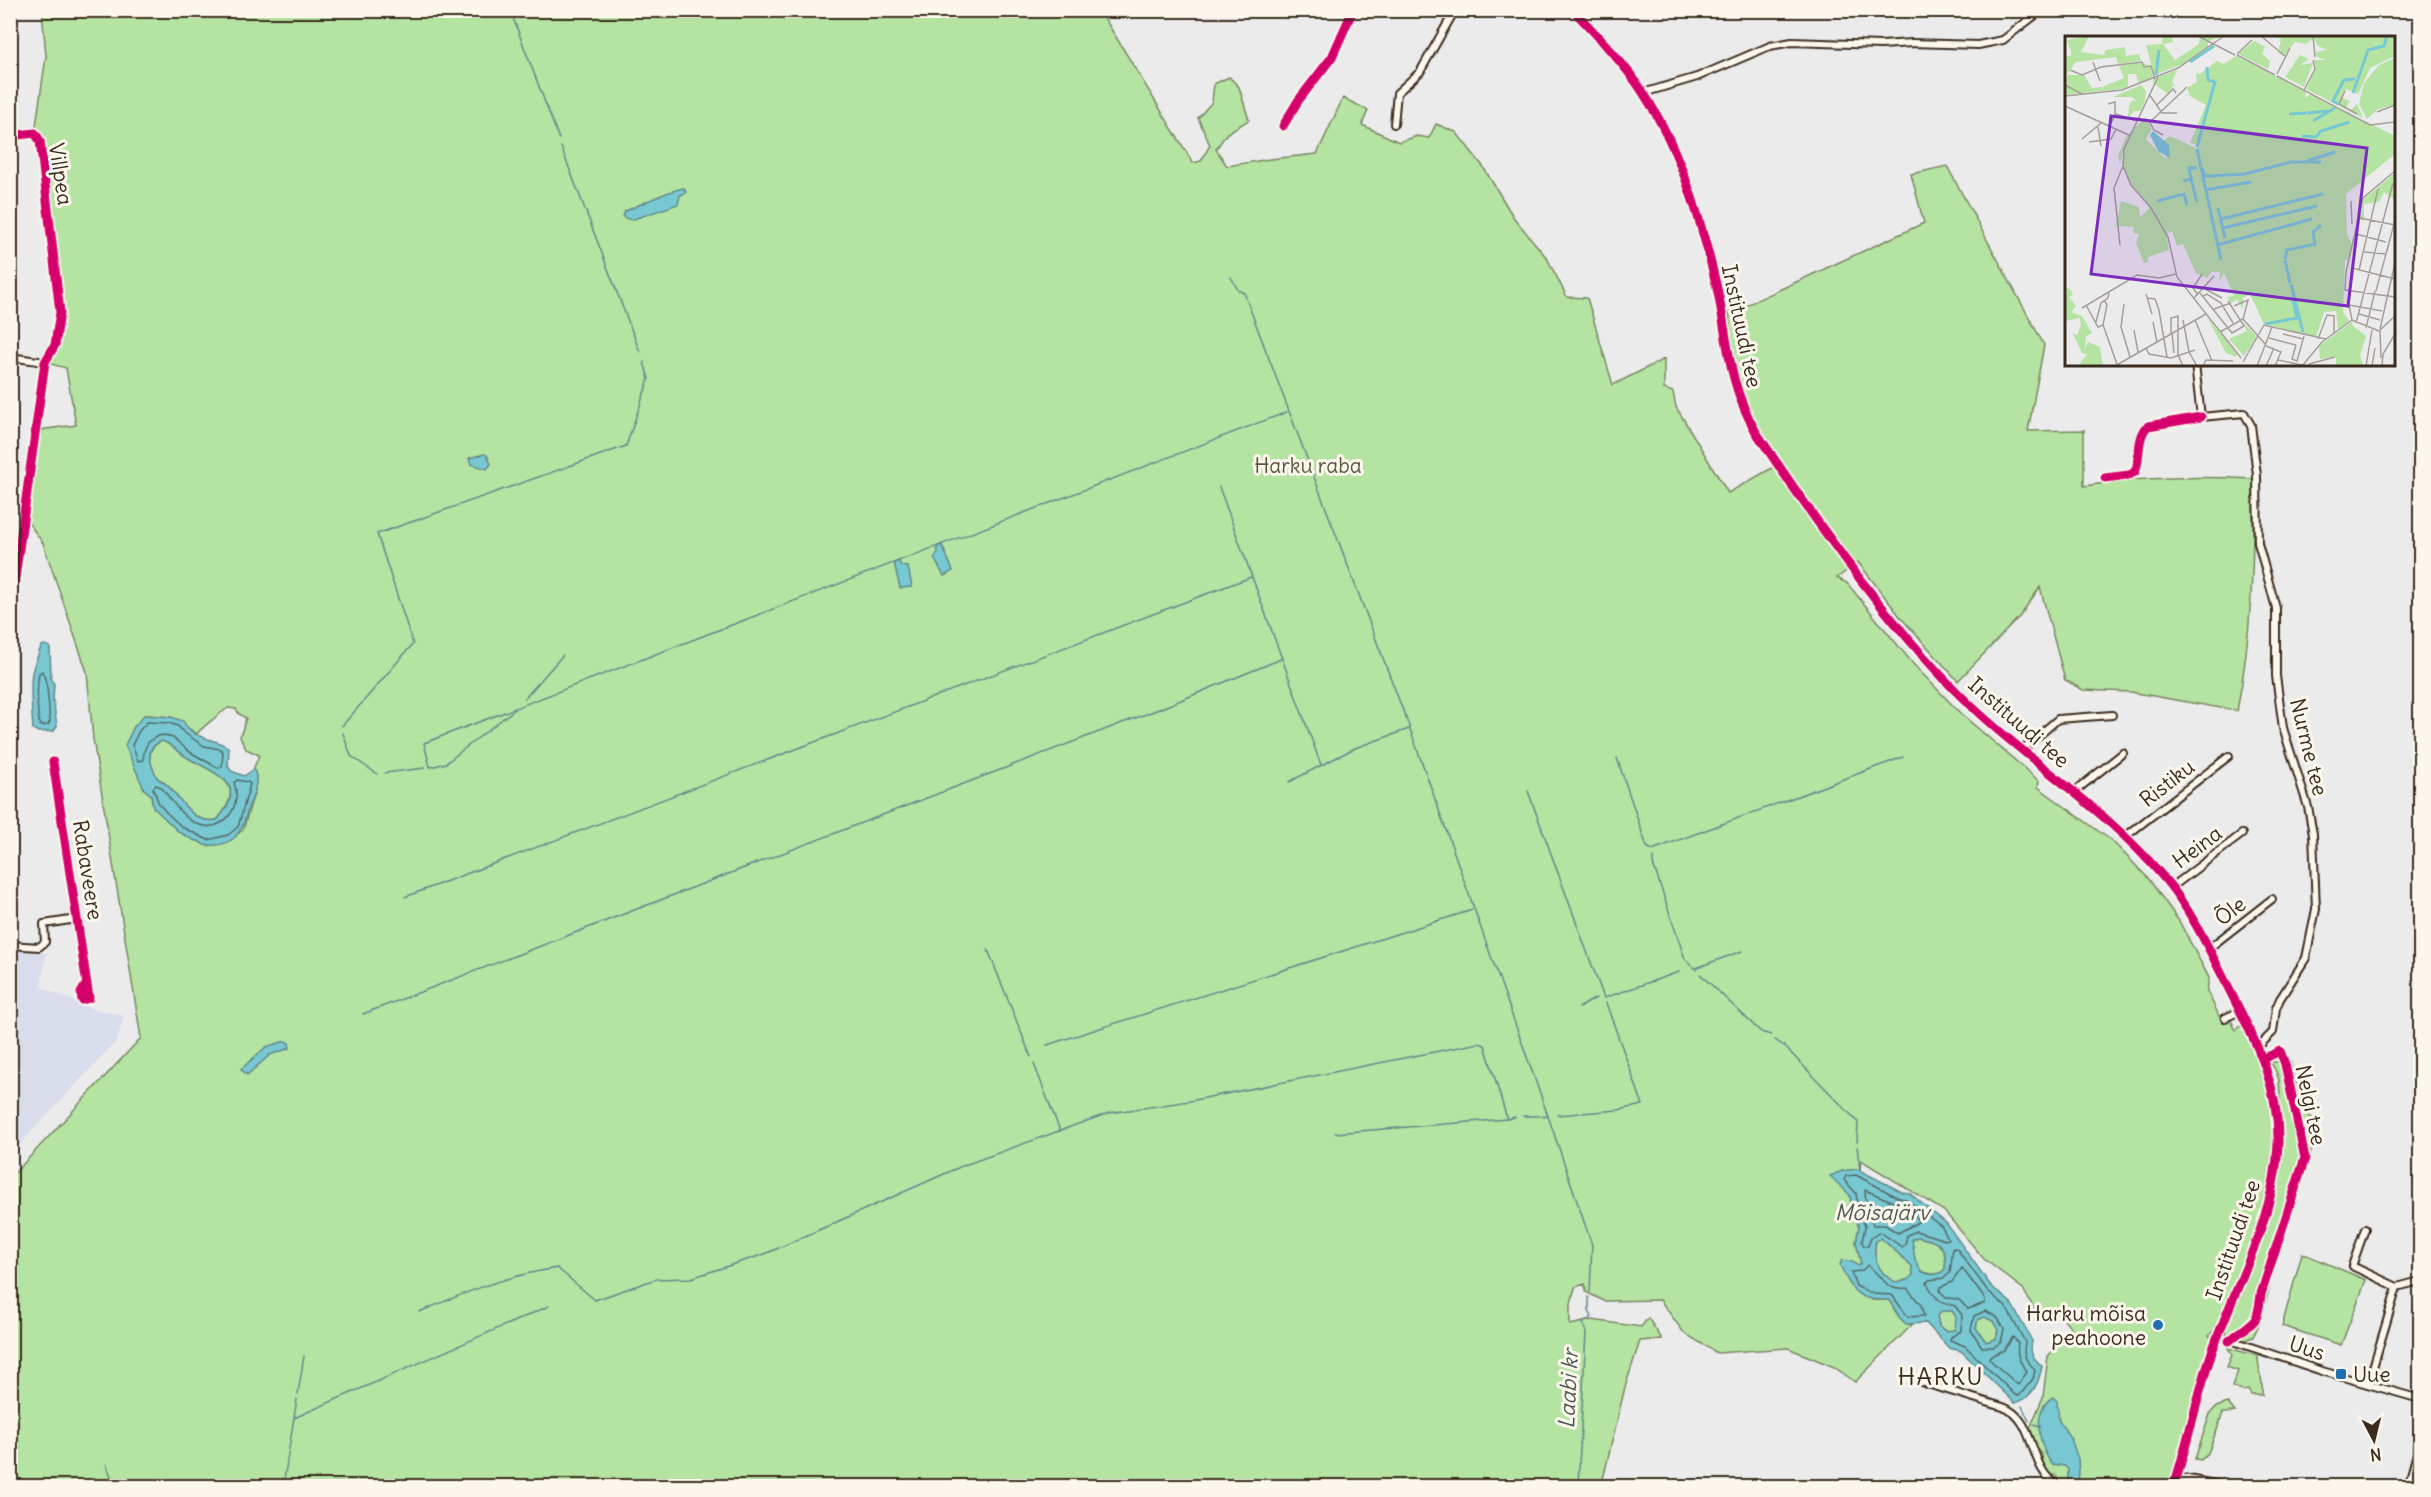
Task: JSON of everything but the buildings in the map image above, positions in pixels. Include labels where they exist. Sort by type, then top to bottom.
[{"type":"street","points":[[1283,126],[1298,101],[1332,57],[1353,10]]},
{"type":"street","points":[[1394,124],[1397,93],[1420,72],[1455,10]]},
{"type":"street","name":"Instituudi tee","points":[[1572,10],[1604,43],[1643,93],[1665,133],[1696,209],[1718,292],[1732,378],[1739,399],[1775,461],[1860,580],[1906,636],[1956,691],[2022,750],[2126,836],[2172,887],[2208,949],[2267,1069],[2276,1107],[2278,1143],[2275,1170],[2262,1224],[2206,1369],[2174,1486]]},
{"type":"street","points":[[1643,93],[1697,77],[1770,46],[1792,42],[1881,45],[1996,43],[2042,10]]},
{"type":"street","name":"Villpea","points":[[10,136],[35,133],[40,141],[60,312],[54,345],[45,362],[10,614]]},
{"type":"street","points":[[10,357],[45,362]]},
{"type":"street","points":[[2105,478],[2129,476],[2135,472],[2144,430],[2148,426],[2201,417],[2195,366]]},
{"type":"street","name":"Nurme tee","points":[[2201,417],[2244,413],[2251,425],[2259,486],[2258,543],[2276,608],[2276,676],[2283,728],[2308,807],[2313,834],[2316,909],[2306,958],[2280,999],[2276,1008],[2273,1032],[2258,1047]]},
{"type":"street","points":[[2022,750],[2058,718],[2112,715]]},
{"type":"street","points":[[2074,792],[2123,753]]},
{"type":"street","name":"Ristiku","points":[[2126,836],[2229,756]]},
{"type":"street","name":"Rabaveere","points":[[53,762],[87,983]]},
{"type":"street","name":"Heina","points":[[2172,887],[2242,834]]},
{"type":"street","name":"Õle","points":[[2208,949],[2272,899]]},
{"type":"street","name":"Rabaveere","points":[[10,945],[39,947],[45,942],[44,924],[77,919]]},
{"type":"street","points":[[2225,1018],[2240,1011]]},
{"type":"street","points":[[2364,1229],[2352,1266],[2397,1287],[2421,1281]]},
{"type":"street","points":[[2368,1384],[2397,1287]]},
{"type":"street","name":"Uus","points":[[2218,1336],[2421,1399]]},
{"type":"street","points":[[1921,1382],[2003,1407],[2014,1413],[2024,1424],[2043,1474],[2059,1486]]},
{"type":"street","points":[[2408,1486],[2421,1442]]},
{"type":"street","points":[[2177,1477],[2226,1486]]},
{"type":"street","points":[[2113,1486],[2122,1486]]},
{"type":"shaded area","points":[[11,949],[46,953],[41,987],[89,1008],[124,1016],[117,1040],[11,1154]]},
{"type":"green space","name":"Harku raba","points":[[42,11],[1100,11],[1193,163],[1201,161],[1210,145],[1198,118],[1212,102],[1214,84],[1229,77],[1239,87],[1249,120],[1227,133],[1216,149],[1227,166],[1317,154],[1343,98],[1368,110],[1362,125],[1399,142],[1417,136],[1429,138],[1436,124],[1456,132],[1482,165],[1514,218],[1547,258],[1567,297],[1587,298],[1613,385],[1664,359],[1664,389],[1673,392],[1676,407],[1728,493],[1781,463],[1753,417],[1740,388],[1731,341],[1729,313],[1924,223],[1911,174],[1947,166],[2044,345],[2028,431],[2084,430],[2084,486],[2168,478],[2253,479],[2251,596],[2246,654],[2237,711],[2131,692],[2083,690],[2065,680],[2040,587],[2020,616],[1958,681],[1902,619],[1858,562],[1837,578],[1847,583],[1914,665],[1960,713],[2039,781],[2038,787],[2112,841],[2148,878],[2179,921],[2209,978],[2207,991],[2222,1022],[2230,1019],[2236,1030],[2243,1027],[2255,1048],[2254,1055],[2264,1070],[2272,1112],[2273,1136],[2262,1206],[2230,1302],[2221,1322],[2209,1336],[2214,1337],[2189,1415],[2171,1484],[2168,1486],[2063,1486],[2055,1475],[2049,1475],[2043,1468],[2042,1454],[2035,1446],[2030,1428],[2043,1397],[2048,1356],[2072,1330],[2058,1312],[2038,1316],[2023,1289],[1984,1259],[1944,1211],[1861,1160],[1860,1171],[1857,1169],[1850,1195],[1852,1210],[1859,1227],[1856,1242],[1861,1263],[1858,1266],[1872,1300],[1889,1300],[1895,1312],[1912,1325],[1855,1382],[1834,1367],[1788,1348],[1717,1353],[1684,1333],[1660,1300],[1604,1301],[1586,1292],[1585,1284],[1575,1287],[1570,1308],[1570,1325],[1592,1320],[1641,1327],[1648,1318],[1662,1339],[1640,1341],[1625,1387],[1603,1479],[1622,1486],[11,1486],[11,1450],[20,1447],[11,1446],[10,1178],[141,1038],[93,739],[87,672],[43,543],[25,518],[39,430],[76,425],[66,368],[51,364],[60,312],[40,141],[35,133],[46,56]],"holes":[[[228,708],[236,709],[246,718],[240,737],[246,749],[259,755],[253,770],[256,777],[255,790],[243,830],[224,843],[208,846],[179,832],[153,807],[151,795],[145,789],[126,745],[134,727],[147,715],[171,717],[197,734]]]},
{"type":"green space","points":[[11,693],[17,706],[15,769],[11,782]]},
{"type":"green space","points":[[162,741],[220,776],[226,782],[230,789],[230,798],[217,820],[206,820],[190,812],[172,790],[157,778],[150,762],[150,752],[156,744]]},
{"type":"green space","points":[[2270,1062],[2291,1062],[2295,1082],[2302,1094],[2308,1115],[2315,1120],[2318,1131],[2279,1247],[2262,1318],[2253,1337],[2243,1341],[2228,1335],[2226,1330],[2266,1225],[2283,1153],[2279,1080]]},
{"type":"green space","points":[[1917,1237],[1931,1240],[1943,1250],[1946,1261],[1942,1272],[1933,1274],[1921,1271],[1915,1260],[1911,1239]]},
{"type":"green space","points":[[1881,1238],[1912,1266],[1913,1275],[1909,1279],[1898,1283],[1882,1272],[1875,1254],[1876,1241]]},
{"type":"green space","points":[[2302,1253],[2366,1280],[2341,1345],[2282,1326]]},
{"type":"green space","points":[[1942,1310],[1952,1311],[1957,1317],[1956,1330],[1945,1331],[1939,1326],[1937,1316]]},
{"type":"green space","points":[[1985,1317],[1993,1321],[1998,1330],[1996,1339],[1986,1342],[1976,1328],[1978,1319]]},
{"type":"green space","points":[[2228,1348],[2258,1356],[2262,1395],[2251,1395],[2248,1390],[2242,1391],[2232,1387],[2238,1371],[2227,1367],[2232,1355]]},
{"type":"green space","points":[[2228,1403],[2235,1412],[2223,1413],[2208,1453],[2201,1460],[2195,1459],[2210,1414],[2216,1407]]},
{"type":"water","points":[[684,188],[686,193],[680,195],[678,204],[631,220],[623,217],[625,211],[661,195]]},
{"type":"water","points":[[487,455],[491,464],[487,469],[471,464],[469,458]]},
{"type":"water","points":[[942,545],[953,571],[944,576],[934,558],[938,553],[937,547]]},
{"type":"water","points":[[899,561],[901,566],[908,567],[912,587],[900,588],[894,563]]},
{"type":"water","points":[[41,646],[50,647],[51,679],[54,684],[53,699],[57,726],[54,731],[38,732],[33,729],[31,681]]},
{"type":"water","points":[[144,715],[171,717],[183,721],[193,733],[229,748],[228,765],[231,771],[244,776],[255,771],[254,792],[243,825],[235,837],[222,844],[204,845],[179,832],[153,807],[151,795],[144,789],[125,745],[134,727]],"holes":[[[166,742],[227,782],[230,798],[217,820],[206,820],[190,812],[172,790],[157,778],[150,762],[150,752],[156,744]]]},
{"type":"water","points":[[285,1041],[289,1043],[290,1048],[270,1055],[247,1075],[241,1069],[266,1047]]},
{"type":"water","name":"Mõisajärv","points":[[1857,1169],[1902,1192],[1909,1193],[1946,1223],[1991,1286],[2011,1303],[2032,1341],[2033,1355],[2042,1366],[2037,1384],[2026,1398],[2015,1403],[1961,1351],[1949,1348],[1926,1323],[1906,1324],[1889,1300],[1869,1299],[1857,1293],[1840,1265],[1842,1260],[1858,1266],[1861,1263],[1856,1242],[1859,1227],[1852,1210],[1850,1195],[1830,1176],[1842,1171]],"holes":[[[1918,1237],[1937,1243],[1945,1255],[1945,1269],[1933,1274],[1921,1271],[1915,1260],[1912,1239]],[[1881,1238],[1912,1266],[1913,1275],[1909,1279],[1898,1283],[1882,1272],[1876,1261],[1876,1241]],[[1942,1311],[1952,1311],[1956,1317],[1955,1330],[1945,1331],[1939,1326],[1937,1316]],[[1985,1317],[1993,1321],[1998,1330],[1996,1339],[1986,1342],[1976,1328],[1978,1319]]]},
{"type":"water","points":[[2053,1397],[2057,1401],[2059,1421],[2071,1439],[2078,1459],[2077,1486],[2068,1483],[2068,1469],[2052,1464],[2041,1439],[2039,1429],[2042,1411]]},
{"type":"waterway","points":[[510,10],[559,139]]},
{"type":"waterway","points":[[561,147],[640,352]]},
{"type":"waterway","points":[[1231,277],[1238,290],[1244,293],[1410,729],[1548,1116],[1592,1245],[1590,1292]]},
{"type":"waterway","points":[[342,726],[413,644],[377,534],[626,446],[649,379],[644,362]]},
{"type":"waterway","points":[[430,767],[424,743],[1287,412]]},
{"type":"waterway","points":[[1219,487],[1321,765]]},
{"type":"waterway","points":[[405,897],[1251,577]]},
{"type":"waterway","points":[[525,698],[563,655]]},
{"type":"waterway","points":[[363,1014],[1159,709],[1281,659]]},
{"type":"waterway","points":[[431,767],[446,763],[515,709]]},
{"type":"waterway","points":[[1289,782],[1355,748],[1409,729]]},
{"type":"waterway","points":[[343,733],[351,756],[377,774]]},
{"type":"waterway","points":[[1617,758],[1647,847],[1652,850],[1903,757]]},
{"type":"waterway","points":[[385,773],[425,768]]},
{"type":"waterway","points":[[1528,791],[1604,998],[1679,972]]},
{"type":"waterway","points":[[1653,857],[1653,864],[1685,959],[1697,970]]},
{"type":"waterway","points":[[1047,1045],[1472,910]]},
{"type":"waterway","points":[[988,950],[1031,1057]]},
{"type":"waterway","points":[[1696,968],[1742,951]]},
{"type":"waterway","points":[[1700,974],[1761,1032],[1771,1035]]},
{"type":"waterway","points":[[1579,1008],[1596,998]]},
{"type":"waterway","points":[[1557,1115],[1618,1110],[1643,1105],[1606,1003]]},
{"type":"waterway","points":[[1775,1040],[1784,1046],[1858,1122],[1857,1142]]},
{"type":"waterway","points":[[419,1312],[503,1280],[557,1268],[595,1300],[656,1279],[691,1278],[765,1254],[962,1166],[1109,1113],[1190,1101],[1479,1043],[1485,1045],[1507,1119],[1515,1117]]},
{"type":"waterway","points":[[1034,1064],[1060,1131]]},
{"type":"waterway","points":[[1523,1116],[1548,1116]]},
{"type":"waterway","points":[[1335,1133],[1507,1119]]},
{"type":"waterway","points":[[1857,1147],[1860,1170]]},
{"type":"waterway","name":"Laabi kr","points":[[1578,1486],[1586,1332],[1583,1323],[1592,1317],[1589,1311],[1589,1297]]},
{"type":"waterway","points":[[294,1418],[549,1306]]},
{"type":"waterway","points":[[298,1394],[304,1356]]},
{"type":"waterway","points":[[283,1486],[297,1399]]},
{"type":"waterway","points":[[2022,1406],[2029,1421]]},
{"type":"waterway","points":[[2034,1424],[2041,1427]]},
{"type":"waterway","points":[[106,1464],[115,1486]]},
{"type":"cycle path","points":[[1283,126],[1298,101],[1332,57],[1353,10]]},
{"type":"cycle path","points":[[1573,10],[1614,54],[1636,82],[1651,105],[1676,155],[1695,207],[1717,288],[1734,379],[1746,413],[1756,432],[1847,562],[1921,654],[1974,709],[2114,826],[2164,878],[2185,906],[2202,936],[2259,1050],[2275,1104],[2278,1142],[2276,1169],[2263,1223],[2212,1352],[2174,1486]]},
{"type":"cycle path","points":[[10,136],[35,133],[40,141],[60,312],[55,345],[45,362],[10,614]]},
{"type":"cycle path","points":[[2105,478],[2135,472],[2140,442],[2148,426],[2201,417]]},
{"type":"cycle path","points":[[53,762],[89,998],[82,1000],[81,993],[87,983]]},
{"type":"cycle path","name":"Nelgi tee","points":[[2229,1341],[2256,1318],[2261,1294],[2305,1158],[2285,1064],[2280,1051],[2267,1057]]},
{"type":"place","name":"Harku mõisa peahoone","points":[[2158,1325]]},
{"type":"place","name":"Uue","points":[[2341,1374]]},
{"type":"district","name":"HARKU","points":[[1941,1376]]}]
